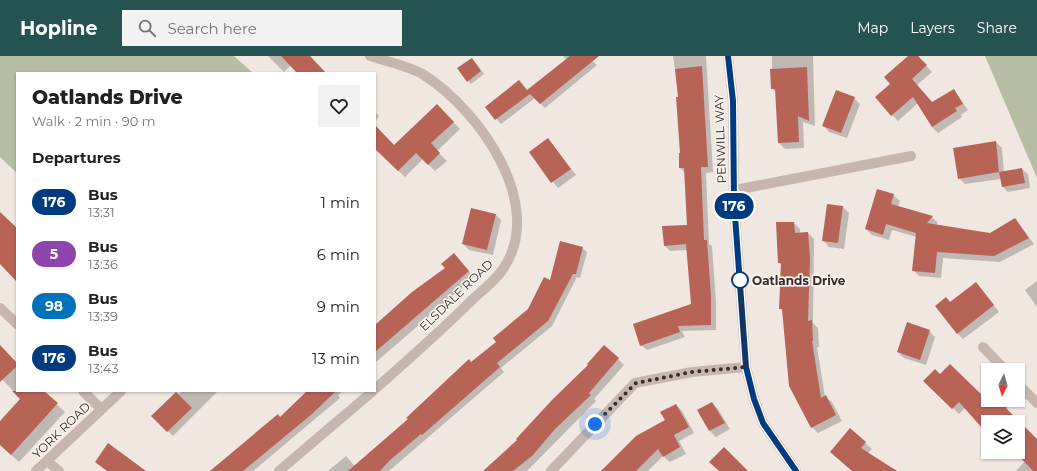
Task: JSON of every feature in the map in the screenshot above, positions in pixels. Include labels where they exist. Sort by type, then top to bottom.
[{"type":"street","name":"ELSDALE ROAD","points":[[370,56],[424,75],[461,105],[483,134],[507,172],[516,203],[517,234],[513,252],[503,270],[376,388]]},
{"type":"street","name":"PENWILL WAY","points":[[728,56],[733,101],[734,202],[746,367],[754,399],[763,423],[796,471]]},
{"type":"street","points":[[735,190],[912,156]]},
{"type":"street","points":[[0,308],[16,323]]},
{"type":"street","points":[[983,347],[998,363]]},
{"type":"street","points":[[551,471],[636,383],[692,372],[746,367]]},
{"type":"street","points":[[1025,391],[1037,404]]},
{"type":"street","points":[[84,392],[101,409]]},
{"type":"street","name":"YORK ROAD","points":[[36,471],[120,392]]},
{"type":"street","points":[[279,471],[372,392]]},
{"type":"street","points":[[47,461],[59,471]]},
{"type":"green space","points":[[0,56],[234,56],[252,72],[16,72],[16,172],[0,157]]},
{"type":"green space","points":[[985,56],[1037,56],[1037,178]]},
{"type":"building","points":[[281,56],[310,56],[325,72],[296,72]]},
{"type":"building","points":[[570,56],[599,56],[540,104],[530,94],[495,120],[485,107],[519,80],[527,90]]},
{"type":"building","points":[[908,56],[918,56],[927,65],[912,79],[932,102],[954,89],[963,104],[955,108],[957,111],[932,127],[913,97],[891,116],[875,97],[890,84],[884,77]]},
{"type":"building","points":[[472,58],[481,71],[467,82],[457,68]]},
{"type":"building","points":[[702,66],[708,167],[701,167],[704,240],[707,240],[711,296],[711,325],[678,326],[680,332],[640,346],[633,324],[691,304],[686,244],[664,246],[662,226],[687,225],[684,168],[679,168],[680,153],[676,97],[678,97],[675,69]]},
{"type":"building","points":[[807,67],[809,121],[798,116],[799,142],[778,143],[775,89],[771,89],[770,69]]},
{"type":"building","points":[[836,90],[855,97],[841,133],[822,126]]},
{"type":"building","points":[[437,104],[454,122],[431,143],[440,153],[428,165],[416,153],[398,171],[376,150],[376,126],[394,145]]},
{"type":"building","points":[[548,138],[571,169],[551,183],[529,152]]},
{"type":"building","points":[[996,141],[999,172],[958,179],[953,148]]},
{"type":"building","points":[[1022,168],[1025,183],[1002,187],[999,172]]},
{"type":"building","points":[[877,189],[894,194],[891,204],[933,216],[927,223],[990,233],[1015,218],[1029,238],[994,256],[937,252],[935,273],[912,271],[916,233],[886,224],[883,235],[865,229]]},
{"type":"building","points":[[827,204],[843,206],[838,243],[822,241]]},
{"type":"building","points":[[471,208],[496,214],[487,250],[462,244]]},
{"type":"building","points":[[0,212],[16,227],[16,281],[0,264]]},
{"type":"building","points":[[776,222],[794,222],[795,233],[808,232],[810,258],[808,321],[812,320],[812,341],[821,398],[826,395],[836,415],[811,428],[789,386],[782,309],[779,309],[781,263],[778,263]]},
{"type":"building","points":[[560,241],[583,247],[576,274],[573,274],[548,321],[497,363],[500,367],[422,435],[421,434],[390,460],[380,471],[348,471],[408,419],[406,418],[469,359],[471,362],[496,342],[493,338],[528,309],[544,277],[550,280]]},
{"type":"building","points":[[454,253],[469,271],[376,351],[376,324],[412,292],[445,268],[441,264]]},
{"type":"building","points":[[976,282],[994,305],[957,334],[935,306],[946,297],[950,302]]},
{"type":"building","points":[[907,322],[930,330],[920,360],[897,352]]},
{"type":"building","points":[[0,345],[16,362],[16,367],[0,382]]},
{"type":"building","points":[[604,345],[619,358],[589,393],[591,395],[555,429],[533,455],[513,471],[483,471],[517,440],[516,439],[552,400],[588,365],[587,364]]},
{"type":"building","points":[[950,364],[981,394],[981,407],[1007,407],[1006,408],[1013,415],[981,415],[981,427],[959,402],[952,409],[923,381],[935,369],[940,374]]},
{"type":"building","points":[[12,391],[45,392],[58,403],[11,455],[0,445],[0,421],[20,399]]},
{"type":"building","points":[[176,392],[192,408],[167,432],[151,416]]},
{"type":"building","points":[[306,392],[335,392],[312,414],[243,471],[210,471],[278,414],[280,417]]},
{"type":"building","points":[[712,402],[725,423],[709,431],[697,410]]},
{"type":"building","points":[[676,404],[689,427],[674,435],[680,447],[663,457],[658,449],[636,471],[601,471],[636,436],[665,420],[660,412]]},
{"type":"building","points":[[1025,427],[1037,439],[1037,471],[1033,471],[1022,459],[1025,459]]},
{"type":"building","points":[[850,428],[866,442],[861,448],[897,471],[852,471],[830,452]]},
{"type":"building","points":[[108,443],[146,471],[107,471],[95,462]]},
{"type":"building","points":[[724,447],[748,471],[719,471],[709,462]]},
{"type":"bus line","name":"176","points":[[728,56],[733,101],[734,202],[746,367],[754,399],[763,423],[796,471]]},
{"type":"place","name":"Oatlands Drive","points":[[740,280]]},
{"type":"route","points":[[595,424],[636,383],[692,372],[746,367],[740,277],[740,280]]}]
